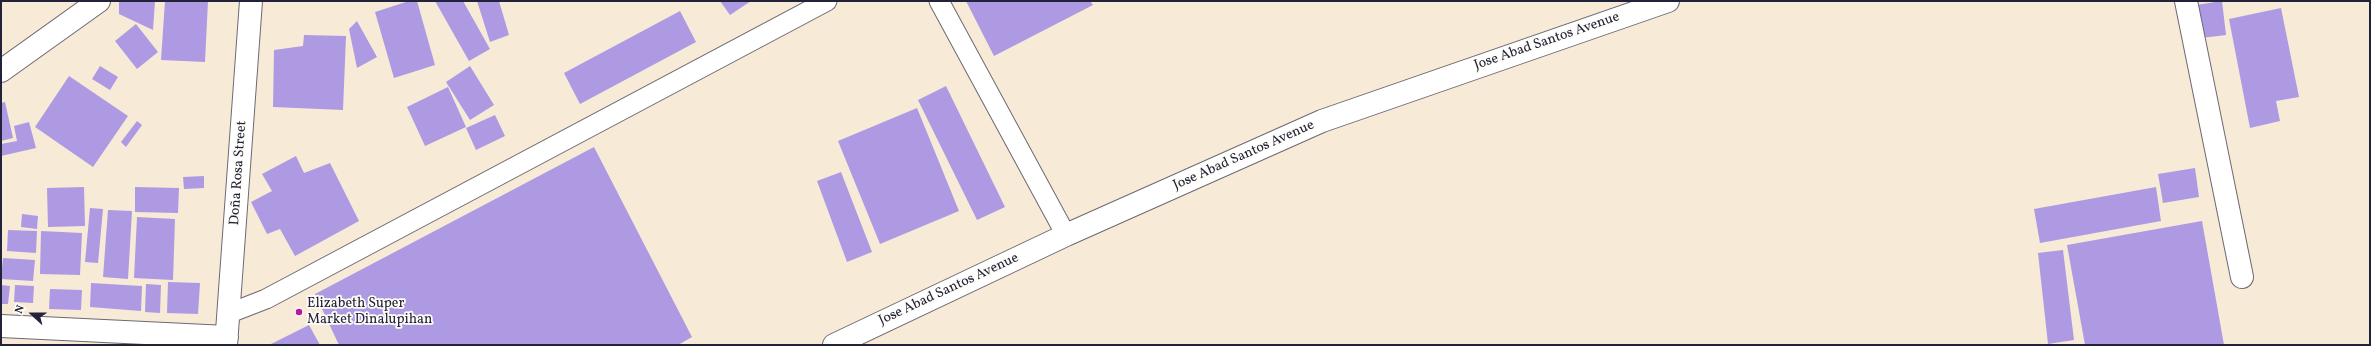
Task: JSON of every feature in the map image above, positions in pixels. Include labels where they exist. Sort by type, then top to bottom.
[{"type":"main road","points":[[1,71],[99,1]]},
{"type":"main road","name":"Doña Rosa Street","points":[[227,341],[251,1]]},
{"type":"main road","name":"Jose Abad Santos Avenue","points":[[834,345],[1066,235],[1322,121],[1668,1]]},
{"type":"main road","points":[[2186,1],[2242,277]]},
{"type":"main road","points":[[1,326],[227,341]]},
{"type":"lane","points":[[230,313],[266,299],[827,1]]},
{"type":"lane","points":[[939,1],[1066,235]]},
{"type":"building","points":[[119,1],[155,1],[153,30],[119,14]]},
{"type":"building","points":[[165,1],[208,1],[205,62],[161,60]]},
{"type":"building","points":[[409,1],[417,1],[435,65],[394,78],[375,12]]},
{"type":"building","points":[[435,1],[463,1],[490,49],[469,61]]},
{"type":"building","points":[[477,1],[499,1],[509,35],[490,42]]},
{"type":"building","points":[[720,1],[751,1],[730,15]]},
{"type":"building","points":[[966,1],[1090,1],[1093,5],[994,56]]},
{"type":"building","points":[[2222,1],[2226,35],[2201,38],[2196,5]]},
{"type":"building","points":[[2281,8],[2299,97],[2276,101],[2280,121],[2250,128],[2229,19]]},
{"type":"building","points":[[680,11],[696,42],[580,104],[564,73]]},
{"type":"building","points":[[357,21],[377,57],[357,68],[349,29]]},
{"type":"building","points":[[136,24],[158,52],[137,69],[115,41]]},
{"type":"building","points":[[304,35],[346,36],[343,110],[273,107],[274,50],[303,46]]},
{"type":"building","points":[[100,66],[118,77],[110,90],[92,79]]},
{"type":"building","points":[[470,66],[494,105],[470,120],[446,82]]},
{"type":"building","points":[[69,76],[128,116],[93,167],[35,127]]},
{"type":"building","points":[[946,86],[1005,207],[977,220],[918,100]]},
{"type":"building","points":[[448,87],[466,127],[425,146],[407,107]]},
{"type":"building","points":[[5,102],[13,138],[1,141],[1,103]]},
{"type":"building","points":[[917,108],[959,211],[880,244],[838,141]]},
{"type":"building","points":[[495,115],[505,136],[476,150],[466,128]]},
{"type":"building","points":[[137,121],[142,125],[126,147],[121,142]]},
{"type":"building","points":[[29,122],[36,148],[1,156],[1,144],[17,141],[14,126]]},
{"type":"building","points":[[594,147],[692,337],[678,345],[339,345],[315,294]]},
{"type":"building","points":[[296,156],[304,173],[330,163],[359,221],[295,256],[280,229],[267,234],[251,202],[272,191],[262,174]]},
{"type":"building","points":[[2195,168],[2199,197],[2163,203],[2158,174]]},
{"type":"building","points":[[841,172],[872,252],[847,262],[817,181]]},
{"type":"building","points":[[204,176],[204,188],[184,189],[183,177]]},
{"type":"building","points":[[84,187],[85,226],[48,227],[47,188]]},
{"type":"building","points":[[135,187],[179,188],[178,213],[135,212]]},
{"type":"building","points":[[2156,187],[2161,221],[2040,243],[2034,209]]},
{"type":"building","points":[[90,208],[103,209],[98,263],[85,262]]},
{"type":"building","points":[[108,210],[132,211],[128,279],[103,277]]},
{"type":"building","points":[[22,214],[38,216],[37,229],[21,227]]},
{"type":"building","points":[[137,217],[175,219],[173,280],[134,278]]},
{"type":"building","points":[[2202,221],[2224,345],[2085,345],[2067,245]]},
{"type":"building","points":[[8,230],[37,231],[36,253],[7,251]]},
{"type":"building","points":[[41,231],[82,233],[80,275],[40,274]]},
{"type":"building","points":[[2063,250],[2074,340],[2048,344],[2038,253]]},
{"type":"building","points":[[3,258],[35,260],[33,281],[1,279]]},
{"type":"building","points":[[168,282],[200,283],[198,314],[167,313]]},
{"type":"building","points":[[91,283],[142,286],[141,311],[90,307]]},
{"type":"building","points":[[146,284],[161,285],[160,313],[145,312]]},
{"type":"building","points":[[1,285],[10,286],[8,304],[1,304]]},
{"type":"building","points":[[15,285],[34,286],[33,303],[14,302]]},
{"type":"building","points":[[50,289],[82,290],[81,310],[49,309]]},
{"type":"building","points":[[309,325],[320,345],[269,345]]},
{"type":"place","name":"Elizabeth Super Market Dinalupihan","points":[[299,312]]}]
